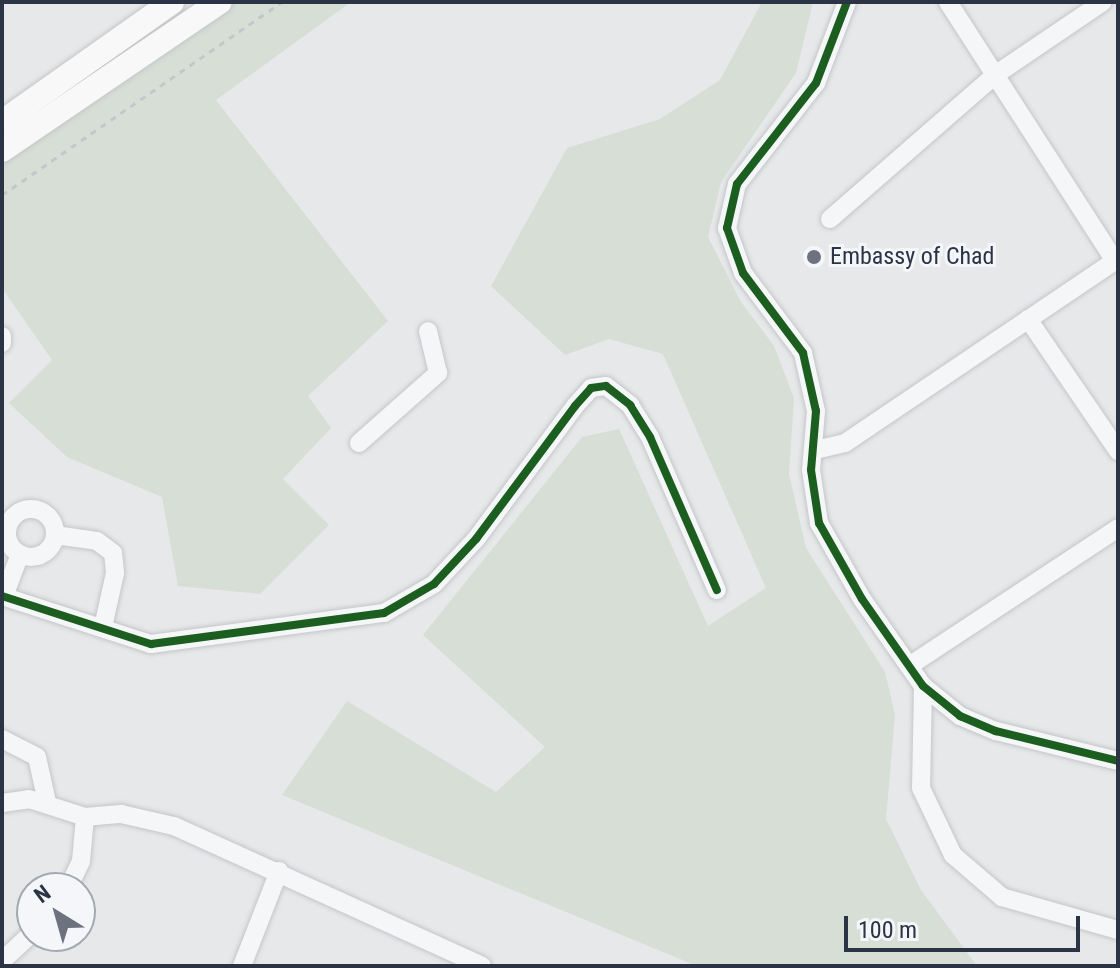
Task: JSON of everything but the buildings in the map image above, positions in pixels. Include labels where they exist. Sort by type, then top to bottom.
[{"type":"main road","points":[[2,122],[172,2]]},
{"type":"main road","points":[[2,150],[188,10],[220,2]]},
{"type":"street","points":[[847,2],[816,83],[737,184],[727,228],[743,273],[803,353],[816,411],[812,490],[826,538],[862,599],[912,664],[923,686],[921,788],[953,855],[1002,897],[1118,930]]},
{"type":"street","points":[[815,450],[845,443],[1117,260],[948,2]]},
{"type":"street","points":[[830,219],[995,75],[1103,2]]},
{"type":"street","points":[[1028,319],[1118,451]]},
{"type":"street","points":[[359,443],[438,373],[428,331]]},
{"type":"street","points":[[2,336],[2,343]]},
{"type":"street","points":[[20,554],[3,596],[151,644],[171,645],[227,633],[326,624],[384,613],[412,600],[476,539],[575,406],[591,388],[606,386],[630,405],[650,437],[717,590]]},
{"type":"street","points":[[39,511],[51,520],[55,535],[42,554],[20,554],[7,535],[17,514],[39,511]]},
{"type":"street","points":[[912,664],[1118,528]]},
{"type":"street","points":[[55,535],[97,541],[113,553],[115,573],[103,627]]},
{"type":"street","points":[[923,686],[982,727],[1118,761]]},
{"type":"street","points":[[2,739],[37,757],[47,802]]},
{"type":"street","points":[[2,803],[47,802],[85,817],[121,814],[174,826],[279,871],[482,966]]},
{"type":"street","points":[[76,872],[81,861],[85,817]]},
{"type":"street","points":[[242,966],[279,871]]},
{"type":"path","points":[[2,195],[282,2]]},
{"type":"shaded area","points":[[201,2],[351,2],[216,100],[388,321],[308,396],[331,428],[283,479],[329,525],[260,594],[178,586],[162,497],[67,457],[9,403],[52,360],[2,288],[2,136]]},
{"type":"shaded area","points":[[762,2],[813,2],[796,73],[721,182],[708,237],[741,302],[774,346],[794,398],[789,474],[806,548],[885,672],[895,715],[886,819],[921,890],[977,966],[697,966],[282,795],[347,701],[496,792],[545,747],[423,635],[582,437],[619,429],[708,626],[766,588],[663,354],[609,339],[565,355],[491,286],[567,148],[660,119],[720,80]]},
{"type":"cycle path","points":[[847,2],[816,83],[737,184],[727,228],[743,273],[803,353],[816,411],[811,470],[819,523],[862,599],[923,686],[960,716],[996,731],[1118,761]]},
{"type":"cycle path","points":[[2,596],[151,644],[384,613],[434,584],[476,539],[575,406],[591,388],[606,386],[630,405],[650,437],[717,590]]},
{"type":"place","name":"Embassy of Chad","points":[[814,257]]}]
